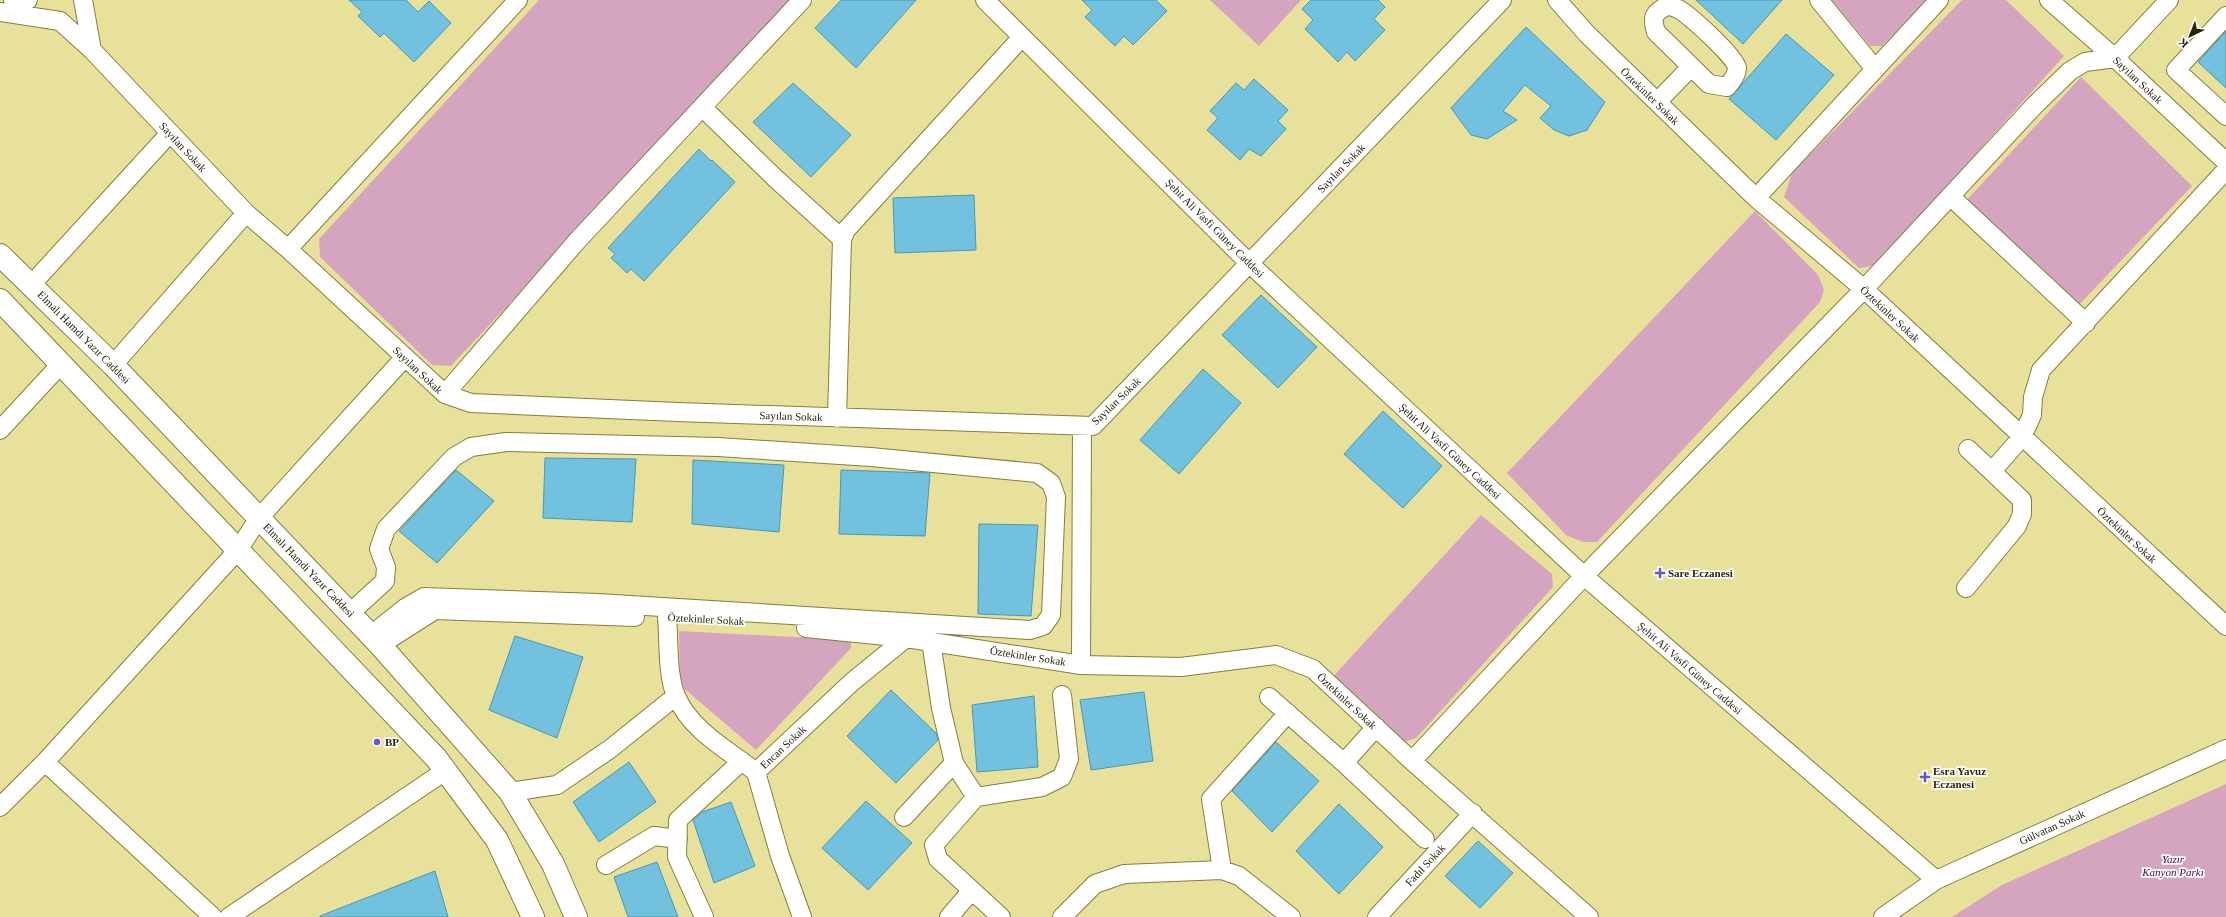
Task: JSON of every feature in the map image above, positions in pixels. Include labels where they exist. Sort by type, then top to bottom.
[{"type":"main road","name":"Elmalı Hamdi Yazır Caddesi","points":[[0,255],[113,365],[375,640],[510,792],[553,864],[576,917]]},
{"type":"main road","points":[[0,300],[436,758],[497,840],[533,917]]},
{"type":"street","points":[[13,0],[28,0]]},
{"type":"street","points":[[445,394],[577,241],[802,0]]},
{"type":"street","name":"Şehit Ali Vasfi Güney Caddesi","points":[[985,0],[1250,264],[1584,576],[1936,880]]},
{"type":"street","name":"Sayılan Sokak","points":[[0,12],[60,21],[92,50],[246,214],[288,249],[445,394],[471,402],[837,418],[1093,426],[1502,0]]},
{"type":"street","name":"Öztekinler Sokak","points":[[1557,0],[1587,34],[1756,198],[1864,289],[2226,626]]},
{"type":"street","points":[[1819,0],[1875,70]]},
{"type":"street","points":[[1756,198],[1939,0]]},
{"type":"street","name":"Sayılan Sokak","points":[[2049,0],[2115,58],[2226,162]]},
{"type":"street","points":[[1412,761],[1584,576],[1864,289],[1950,196],[2070,71],[2085,62],[2115,58],[2169,0]]},
{"type":"street","points":[[85,1],[92,50]]},
{"type":"street","points":[[288,249],[511,2]]},
{"type":"street","points":[[1668,5],[1680,10],[1718,43],[1733,59],[1737,68],[1734,78],[1727,87],[1720,87],[1709,84],[1691,67],[1656,32],[1653,22],[1656,12],[1668,5]]},
{"type":"street","points":[[2226,16],[2176,70],[2226,116]]},
{"type":"street","points":[[837,418],[842,239],[846,230],[1022,37]]},
{"type":"street","points":[[1657,102],[1691,67]]},
{"type":"street","points":[[702,107],[774,178],[842,239]]},
{"type":"street","points":[[31,285],[170,134]]},
{"type":"street","points":[[1992,471],[2022,437],[2032,415],[2033,397],[2041,370],[2226,170]]},
{"type":"street","points":[[1950,196],[2086,323]]},
{"type":"street","points":[[113,365],[246,214]]},
{"type":"street","points":[[0,807],[45,762],[238,550],[259,518],[405,357]]},
{"type":"street","points":[[0,430],[61,364]]},
{"type":"street","points":[[1081,665],[1082,426]]},
{"type":"street","points":[[350,614],[385,581],[386,568],[380,549],[386,529],[454,457],[470,447],[506,442],[695,447],[871,457],[1037,473],[1051,483],[1056,497],[1051,615],[1042,626],[1030,630],[606,604],[424,598],[405,608],[375,640]]},
{"type":"street","points":[[1966,588],[2017,526],[2022,514],[2022,500],[1968,449]]},
{"type":"street","name":"Öztekinler Sokak","points":[[375,640],[435,610],[506,614],[667,617],[750,622],[931,641],[1081,665],[1181,667],[1276,655],[1313,669],[1412,761],[1589,917]]},
{"type":"street","points":[[667,617],[671,672],[676,696],[698,728],[749,766],[678,820],[677,856],[704,917]]},
{"type":"street","name":"Encan Sokak","points":[[802,917],[749,766],[906,638]]},
{"type":"street","points":[[931,641],[941,708],[954,763],[976,797]]},
{"type":"street","points":[[1001,917],[938,859],[934,845],[976,797],[1042,787],[1062,777],[1069,759],[1062,695]]},
{"type":"street","points":[[510,792],[556,785],[610,749],[676,696]]},
{"type":"street","points":[[1270,697],[1344,763],[1425,839]]},
{"type":"street","points":[[1222,870],[1211,799],[1288,714]]},
{"type":"street","points":[[1344,763],[1376,727]]},
{"type":"street","name":"Gülvatan Sokak","points":[[1883,917],[1936,880],[2226,749]]},
{"type":"street","points":[[45,762],[213,917]]},
{"type":"street","points":[[904,817],[954,763]]},
{"type":"street","points":[[229,917],[445,771]]},
{"type":"street","name":"Fadıl Sokak","points":[[1377,917],[1472,813]]},
{"type":"street","points":[[606,865],[654,836],[678,839]]},
{"type":"street","points":[[1062,917],[1095,884],[1124,874],[1222,870],[1239,876],[1291,917]]},
{"type":"street","points":[[949,917],[972,890]]},
{"type":"green space","points":[[539,0],[792,0],[451,366],[432,365],[320,257],[319,239]]},
{"type":"green space","points":[[1210,0],[1301,0],[1259,46]]},
{"type":"green space","points":[[1832,0],[1927,0],[1882,46],[1870,46]]},
{"type":"green space","points":[[1962,0],[2006,0],[2064,56],[1876,265],[1859,268],[1784,197],[1792,173]]},
{"type":"green space","points":[[2081,77],[2192,186],[2077,307],[1962,205]]},
{"type":"green space","points":[[1755,211],[1818,275],[1824,290],[1820,302],[1597,542],[1583,542],[1566,535],[1507,473]]},
{"type":"green space","points":[[1481,515],[1552,574],[1553,587],[1416,738],[1401,743],[1329,681]]},
{"type":"green space","points":[[679,631],[851,640],[851,648],[756,750],[680,685]]},
{"type":"green space","name":"Yazır Kanyon Parkı","points":[[2226,784],[2226,917],[1952,917],[2002,885]]},
{"type":"building","points":[[349,0],[406,0],[418,12],[429,1],[451,23],[414,62],[384,33],[380,37],[358,16],[362,12]]},
{"type":"building","points":[[841,0],[916,0],[856,68],[815,28]]},
{"type":"building","points":[[1082,0],[1156,0],[1167,11],[1133,45],[1124,36],[1115,46],[1085,17],[1092,10]]},
{"type":"building","points":[[1311,0],[1378,0],[1385,7],[1374,19],[1385,30],[1355,61],[1347,52],[1338,62],[1305,29],[1313,20],[1302,9]]},
{"type":"building","points":[[1696,0],[1782,0],[1743,44]]},
{"type":"building","points":[[1526,27],[1605,102],[1587,130],[1569,136],[1554,130],[1540,118],[1551,106],[1525,85],[1503,111],[1517,120],[1487,139],[1471,135],[1451,108]]},
{"type":"building","points":[[2226,31],[2226,88],[2198,62]]},
{"type":"building","points":[[1786,34],[1834,75],[1776,140],[1729,99]]},
{"type":"building","points":[[1254,79],[1288,110],[1278,121],[1286,129],[1261,156],[1249,149],[1240,160],[1207,130],[1218,118],[1210,111],[1236,83],[1244,90]]},
{"type":"building","points":[[793,83],[851,135],[811,177],[753,122]]},
{"type":"building","points":[[699,149],[735,182],[644,281],[631,269],[627,273],[611,258],[615,254],[608,248]]},
{"type":"building","points":[[974,195],[976,250],[895,253],[893,198]]},
{"type":"building","points":[[1261,295],[1317,347],[1278,388],[1222,335]]},
{"type":"building","points":[[1203,369],[1241,403],[1179,474],[1140,440]]},
{"type":"building","points":[[1383,411],[1442,466],[1403,508],[1344,454]]},
{"type":"building","points":[[545,458],[636,459],[632,522],[543,518]]},
{"type":"building","points":[[693,460],[784,465],[779,532],[692,524]]},
{"type":"building","points":[[456,470],[494,501],[437,563],[399,531]]},
{"type":"building","points":[[841,470],[930,473],[925,536],[839,534]]},
{"type":"building","points":[[979,524],[1038,525],[1031,616],[978,614]]},
{"type":"building","points":[[515,636],[583,657],[557,738],[489,710]]},
{"type":"building","points":[[891,690],[936,733],[938,740],[896,783],[847,736]]},
{"type":"building","points":[[1144,692],[1153,761],[1091,770],[1080,700]]},
{"type":"building","points":[[1034,696],[1038,767],[977,772],[972,705]]},
{"type":"building","points":[[1276,742],[1319,781],[1272,832],[1232,791]]},
{"type":"building","points":[[629,762],[656,802],[599,842],[573,802]]},
{"type":"building","points":[[866,801],[912,843],[868,890],[822,848]]},
{"type":"building","points":[[731,802],[755,866],[714,883],[693,820],[702,812]]},
{"type":"building","points":[[1339,804],[1383,847],[1339,894],[1296,851]]},
{"type":"building","points":[[1478,841],[1513,873],[1480,908],[1445,876]]},
{"type":"building","points":[[657,862],[678,917],[628,917],[614,877]]},
{"type":"building","points":[[435,871],[448,917],[320,917],[320,916]]},
{"type":"place","name":"Sare Eczanesi","points":[[1660,573]]},
{"type":"place","name":"BP","points":[[377,742]]},
{"type":"place","name":"Esra Yavuz Eczanesi","points":[[1925,777]]}]
